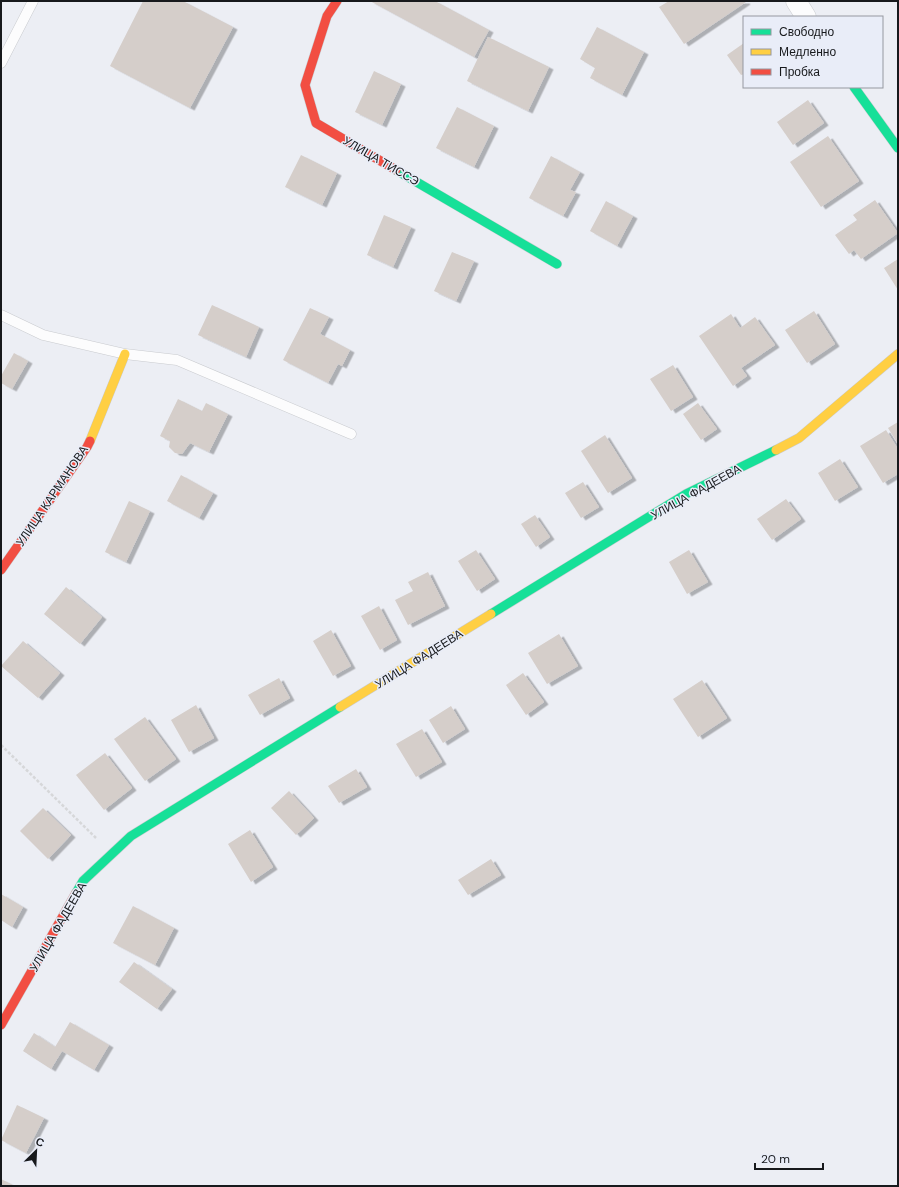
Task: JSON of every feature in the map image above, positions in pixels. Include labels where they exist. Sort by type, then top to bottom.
[{"type":"street","name":"УЛИЦА ТИССЭ","points":[[337,1],[327,16],[305,85],[316,123],[557,264]]},
{"type":"street","points":[[796,1],[805,16]]},
{"type":"street","points":[[855,88],[898,148]]},
{"type":"street","name":"УЛИЦА КАРМАНОВА","points":[[4,558],[87,447],[126,354]]},
{"type":"street","name":"УЛИЦА ФАДЕЕВА","points":[[1,1025],[83,881],[137,832],[686,494],[799,438],[898,354]]},
{"type":"lane","points":[[1,63],[33,1]]},
{"type":"lane","points":[[1,315],[43,335],[126,354],[177,360],[351,434]]},
{"type":"path","points":[[1,745],[112,854]]},
{"type":"building","points":[[143,1],[183,1],[233,27],[190,108],[110,66]]},
{"type":"building","points":[[370,1],[435,1],[489,30],[474,57]]},
{"type":"building","points":[[669,1],[746,2],[684,44],[659,7]]},
{"type":"building","points":[[597,27],[644,52],[622,95],[590,78],[595,68],[580,59]]},
{"type":"building","points":[[488,37],[549,67],[528,111],[467,81]]},
{"type":"building","points":[[743,44],[743,74],[741,75],[727,55]]},
{"type":"building","points":[[374,71],[401,84],[382,125],[355,112]]},
{"type":"building","points":[[808,100],[824,123],[793,145],[777,122]]},
{"type":"building","points":[[457,107],[494,126],[474,167],[436,148]]},
{"type":"building","points":[[828,136],[859,181],[821,207],[790,162]]},
{"type":"building","points":[[301,155],[337,173],[322,205],[285,187]]},
{"type":"building","points":[[551,156],[580,172],[570,190],[576,192],[563,216],[529,198]]},
{"type":"building","points":[[875,200],[898,233],[861,259],[854,250],[849,254],[835,235],[857,220],[853,215]]},
{"type":"building","points":[[606,201],[633,216],[617,246],[590,231]]},
{"type":"building","points":[[384,215],[411,227],[393,267],[367,255]]},
{"type":"building","points":[[452,252],[474,261],[456,301],[434,291]]},
{"type":"building","points":[[898,259],[898,290],[884,268]]},
{"type":"building","points":[[212,305],[259,327],[246,357],[198,335]]},
{"type":"building","points":[[310,308],[329,317],[320,334],[350,350],[342,366],[338,364],[328,383],[283,360]]},
{"type":"building","points":[[814,311],[835,344],[807,363],[785,330]]},
{"type":"building","points":[[731,314],[740,328],[755,317],[775,345],[741,368],[747,376],[733,386],[699,336]]},
{"type":"building","points":[[14,353],[28,361],[12,389],[1,383],[1,376]]},
{"type":"building","points":[[673,365],[693,397],[671,411],[650,379]]},
{"type":"building","points":[[178,399],[202,411],[206,403],[228,414],[209,452],[190,443],[182,454],[175,453],[169,447],[170,441],[160,436]]},
{"type":"building","points":[[698,403],[717,429],[701,440],[683,414]]},
{"type":"building","points":[[898,422],[898,444],[888,428]]},
{"type":"building","points":[[886,430],[898,449],[898,474],[883,483],[860,446]]},
{"type":"building","points":[[605,435],[632,478],[608,493],[581,451]]},
{"type":"building","points":[[840,459],[858,487],[835,501],[818,473]]},
{"type":"building","points":[[181,475],[213,493],[199,518],[167,501]]},
{"type":"building","points":[[583,482],[599,507],[581,518],[565,493]]},
{"type":"building","points":[[786,499],[801,519],[772,540],[757,519]]},
{"type":"building","points":[[129,501],[150,511],[126,562],[105,552]]},
{"type":"building","points":[[535,515],[550,537],[536,547],[521,524]]},
{"type":"building","points":[[476,550],[495,579],[477,591],[458,561]]},
{"type":"building","points":[[689,550],[708,582],[687,594],[669,562]]},
{"type":"building","points":[[428,572],[445,606],[408,625],[395,600],[413,591],[408,582]]},
{"type":"building","points":[[66,587],[102,617],[80,644],[44,614]]},
{"type":"building","points":[[379,606],[397,640],[380,650],[361,616]]},
{"type":"building","points":[[331,630],[351,666],[333,676],[313,641]]},
{"type":"building","points":[[559,634],[578,666],[547,684],[528,653]]},
{"type":"building","points":[[23,641],[60,673],[38,698],[1,666]]},
{"type":"building","points":[[523,673],[544,702],[526,715],[506,685]]},
{"type":"building","points":[[279,678],[290,698],[260,715],[248,695]]},
{"type":"building","points":[[702,680],[727,718],[698,737],[673,699]]},
{"type":"building","points":[[196,705],[214,738],[189,752],[171,720]]},
{"type":"building","points":[[451,706],[465,729],[443,743],[429,720]]},
{"type":"building","points":[[145,717],[176,759],[145,781],[114,739]]},
{"type":"building","points":[[422,729],[442,762],[416,777],[396,744]]},
{"type":"building","points":[[105,753],[132,788],[104,810],[76,775]]},
{"type":"building","points":[[356,769],[367,787],[339,803],[328,786]]},
{"type":"building","points":[[289,791],[314,818],[296,835],[271,808]]},
{"type":"building","points":[[43,808],[71,835],[48,859],[20,831]]},
{"type":"building","points":[[250,830],[273,867],[251,882],[228,844]]},
{"type":"building","points":[[491,859],[501,875],[468,895],[458,880]]},
{"type":"building","points":[[1,894],[23,907],[12,927],[1,920]]},
{"type":"building","points":[[133,906],[174,928],[155,965],[113,943]]},
{"type":"building","points":[[134,962],[172,989],[157,1009],[119,982]]},
{"type":"building","points":[[70,1022],[109,1045],[94,1070],[62,1051],[51,1069],[23,1051],[34,1033],[55,1047]]},
{"type":"building","points":[[17,1105],[44,1118],[26,1153],[1,1140]]},
{"type":"building","points":[[1,1179],[13,1185],[13,1186],[1,1186]]},
{"type":"traffic: fast","points":[[855,88],[898,148]]},
{"type":"traffic: fast","points":[[396,170],[557,264]]},
{"type":"traffic: fast","points":[[491,614],[686,494],[776,450]]},
{"type":"traffic: fast","points":[[76,893],[83,881],[131,836],[340,707]]},
{"type":"traffic: slow","points":[[90,441],[125,354]]},
{"type":"traffic: slow","points":[[776,450],[799,438],[898,354]]},
{"type":"traffic: slow","points":[[340,707],[491,614]]},
{"type":"traffic: jam","points":[[337,1],[327,16],[305,85],[316,123],[396,170]]},
{"type":"traffic: jam","points":[[1,570],[90,441]]},
{"type":"traffic: jam","points":[[1,1025],[76,893]]}]
